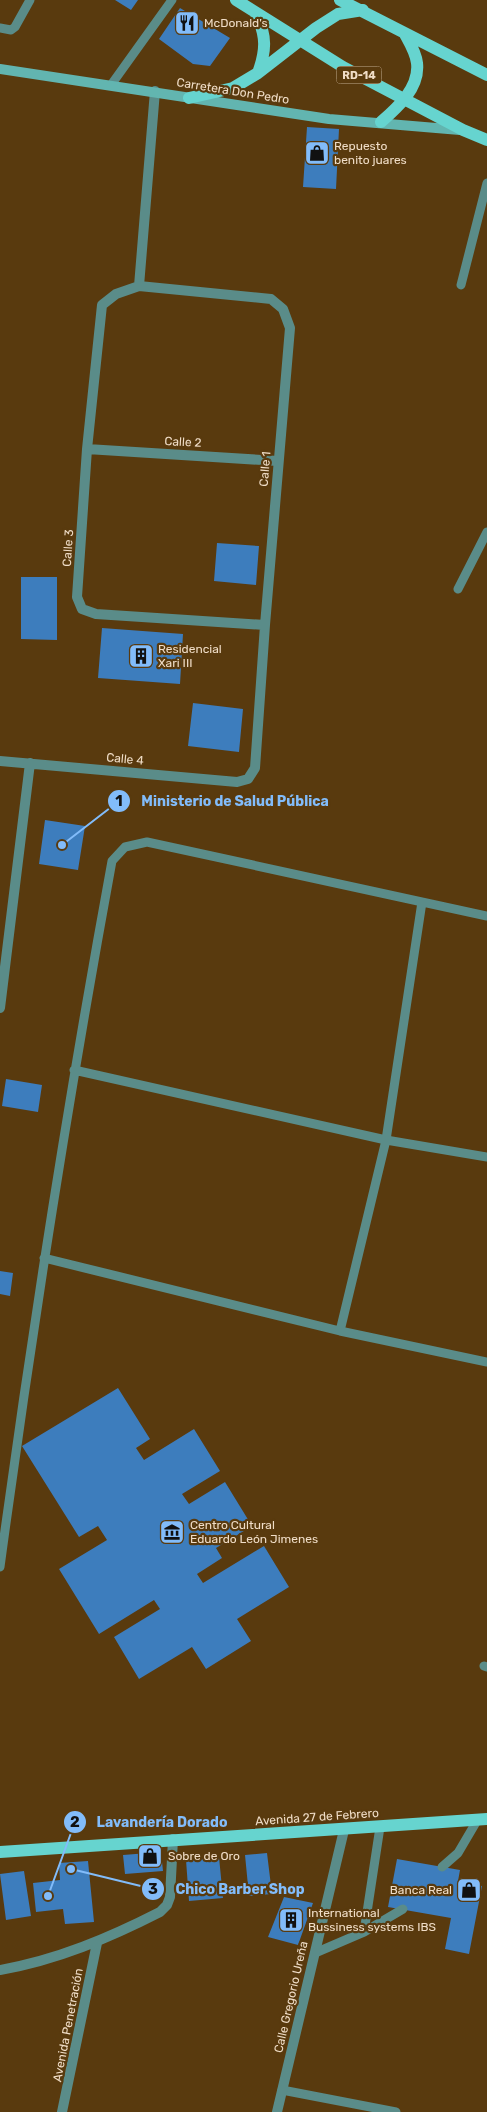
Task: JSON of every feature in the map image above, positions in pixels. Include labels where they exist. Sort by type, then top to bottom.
[{"type":"main road","name":"RD-14","points":[[236,0],[298,41],[343,67],[463,130],[487,140]]},
{"type":"main road","points":[[340,0],[363,10],[487,76]]},
{"type":"main road","points":[[189,98],[233,88],[258,73],[298,41],[338,14],[363,10]]},
{"type":"main road","points":[[256,14],[263,28],[265,43],[265,53],[258,73]]},
{"type":"main road","points":[[381,122],[405,98],[412,85],[418,64],[405,34]]},
{"type":"main road","name":"Avenida 27 de Febrero","points":[[0,1852],[173,1838],[344,1830],[483,1819]]},
{"type":"street","name":"Carretera Don Pedro","points":[[0,69],[155,91],[189,98],[329,119],[463,130]]},
{"type":"street","points":[[138,286],[155,91]]},
{"type":"street","name":"Calle 1","points":[[102,304],[116,294],[138,286],[271,299],[283,309],[290,328],[255,768],[248,778]]},
{"type":"street","name":"Calle 3","points":[[102,304],[87,449],[77,597],[82,609],[96,614],[265,625]]},
{"type":"street","name":"Calle 2","points":[[87,449],[278,461]]},
{"type":"street","name":"Calle 4","points":[[0,761],[237,782],[248,778]]},
{"type":"street","points":[[0,1008],[30,763]]},
{"type":"street","name":"Calle Gregorio Ureña","points":[[276,2112],[344,1830]]},
{"type":"street","points":[[0,1970],[26,1966],[96,1943],[160,1912],[167,1905],[170,1897],[173,1838]]},
{"type":"street","name":"Avenida Penetración","points":[[62,2112],[96,1943]]},
{"type":"lane","points":[[0,28],[11,30],[15,27],[30,0]]},
{"type":"lane","points":[[111,85],[172,0]]},
{"type":"lane","points":[[461,285],[487,183]]},
{"type":"lane","points":[[458,589],[487,532]]},
{"type":"lane","points":[[0,1566],[44,1258],[74,1070],[112,861],[125,847],[147,842],[487,916]]},
{"type":"lane","points":[[340,1331],[386,1140],[422,902]]},
{"type":"lane","points":[[74,1070],[386,1140],[487,1157]]},
{"type":"lane","points":[[44,1258],[340,1331],[487,1362]]},
{"type":"lane","points":[[442,1867],[458,1853],[483,1819]]},
{"type":"lane","points":[[364,1932],[380,1827]]},
{"type":"lane","points":[[315,1953],[364,1932],[403,1909]]},
{"type":"lane","points":[[282,2090],[396,2112]]},
{"type":"building","points":[[115,0],[138,0],[131,10]]},
{"type":"building","name":"McDonald's","points":[[180,8],[230,38],[210,66],[193,64],[159,39]]},
{"type":"building","points":[[307,127],[339,129],[336,189],[303,187]]},
{"type":"building","points":[[217,543],[259,546],[256,585],[214,581]]},
{"type":"building","points":[[21,577],[57,577],[57,640],[21,639]]},
{"type":"building","name":"Residencial Xari III","points":[[102,628],[183,634],[180,684],[98,678]]},
{"type":"building","points":[[193,703],[243,709],[239,752],[188,746]]},
{"type":"building","points":[[45,820],[85,826],[78,870],[39,864]]},
{"type":"building","points":[[6,1079],[42,1085],[38,1112],[2,1106]]},
{"type":"building","points":[[0,1271],[13,1273],[10,1296],[0,1294]]},
{"type":"building","name":"Centro Cultural Eduardo León Jimenes","points":[[118,1388],[150,1439],[136,1448],[144,1460],[194,1429],[220,1471],[182,1494],[189,1504],[225,1482],[252,1526],[216,1548],[222,1558],[197,1574],[203,1583],[264,1546],[289,1587],[237,1619],[251,1641],[206,1669],[192,1647],[139,1679],[114,1637],[160,1609],[154,1600],[99,1634],[59,1569],[107,1540],[98,1526],[79,1537],[22,1446]]},
{"type":"building","points":[[161,1852],[163,1871],[125,1874],[123,1855]]},
{"type":"building","points":[[267,1853],[272,1894],[249,1896],[245,1855]]},
{"type":"building","points":[[219,1857],[223,1898],[189,1901],[186,1860]]},
{"type":"building","points":[[397,1859],[460,1870],[458,1881],[482,1886],[469,1954],[445,1949],[451,1918],[388,1907]]},
{"type":"building","points":[[88,1861],[94,1922],[65,1924],[63,1909],[36,1912],[33,1883],[60,1880],[59,1863]]},
{"type":"building","points":[[24,1871],[31,1916],[6,1920],[0,1874]]},
{"type":"building","name":"International Bussiness systems IBS","points":[[284,1897],[313,1903],[298,1945],[268,1937]]},
{"type":"place","name":"McDonald's","points":[[187,23]]},
{"type":"place","name":"Repuesto benito juares","points":[[317,153]]},
{"type":"place","name":"Residencial Xari III","points":[[141,656]]},
{"type":"place","name":"Ministerio de Salud Pública","points":[[62,845]]},
{"type":"place","name":"Centro Cultural Eduardo León Jimenes","points":[[172,1532]]},
{"type":"place","name":"Sobre de Oro","points":[[150,1856]]},
{"type":"place","name":"Chico Barber Shop","points":[[71,1869]]},
{"type":"place","name":"Banca Real","points":[[469,1890]]},
{"type":"place","name":"Lavandería Dorado","points":[[48,1896]]},
{"type":"place","name":"International Bussiness systems IBS","points":[[291,1920]]}]
